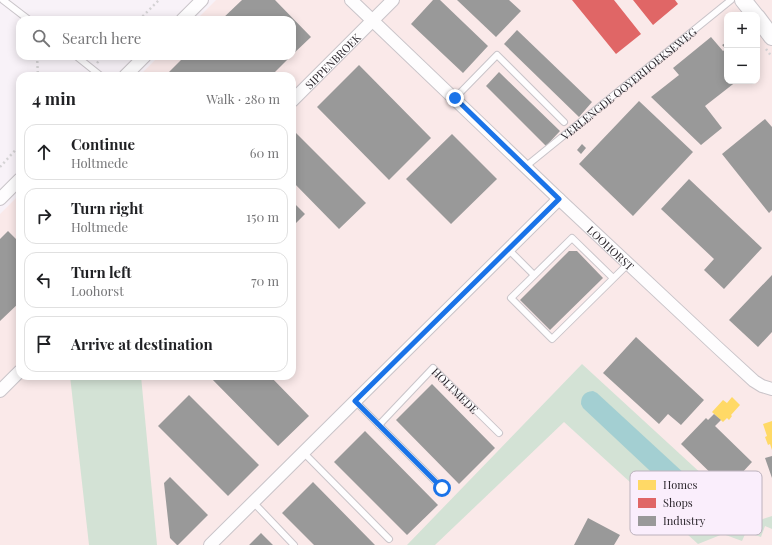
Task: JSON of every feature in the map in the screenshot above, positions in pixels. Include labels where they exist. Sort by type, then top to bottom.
[{"type":"street","points":[[186,16],[202,0]]},
{"type":"street","name":"LOOHORST","points":[[351,0],[455,98],[525,167],[754,381],[762,386],[772,389]]},
{"type":"street","points":[[373,21],[393,0]]},
{"type":"street","points":[[743,0],[753,12]]},
{"type":"street","name":"SIPPENBROEK","points":[[296,97],[373,21]]},
{"type":"street","points":[[760,22],[772,37]]},
{"type":"street","points":[[129,72],[142,60]]},
{"type":"street","points":[[0,199],[16,183]]},
{"type":"street","points":[[210,545],[559,199]]},
{"type":"street","points":[[0,391],[16,375]]},
{"type":"lane","points":[[3,0],[24,16]]},
{"type":"lane","name":"VERLENGDE OOYERHOEKSEWEG","points":[[525,167],[732,0]]},
{"type":"lane","points":[[455,98],[497,55],[564,122]]},
{"type":"lane","points":[[81,60],[96,72]]},
{"type":"lane","points":[[613,278],[572,238],[511,298],[552,339],[628,264]]},
{"type":"lane","points":[[508,250],[534,275]]},
{"type":"lane","name":"HOLTMEDE","points":[[379,425],[433,368],[499,433]]},
{"type":"lane","points":[[355,401],[442,488]]},
{"type":"lane","points":[[303,452],[389,539]]},
{"type":"lane","points":[[253,502],[294,545]]},
{"type":"path","points":[[143,16],[159,0]]},
{"type":"path","points":[[37,60],[38,72]]},
{"type":"path","points":[[0,167],[16,149]]},
{"type":"shaded area","points":[[216,0],[772,0],[772,545],[0,545],[0,214],[16,198],[16,380],[296,380],[296,72],[143,72],[155,60],[296,60],[296,16],[200,16]]},
{"type":"green space","points":[[582,364],[698,471],[630,471],[630,482],[564,422],[435,545],[407,545]]},
{"type":"green space","points":[[70,380],[141,380],[157,545],[89,545]]},
{"type":"green space","points":[[772,516],[772,529],[765,526],[762,534],[762,519]]},
{"type":"green space","points":[[688,535],[720,535],[698,544]]},
{"type":"green space","points":[[726,535],[745,535],[742,541]]},
{"type":"water","points":[[593,391],[597,393],[682,471],[650,471],[583,408],[581,404],[582,397],[587,392]]},
{"type":"building: Homes","points":[[732,397],[740,405],[731,415],[732,416],[729,420],[727,418],[723,422],[712,412],[723,400],[727,403]]},
{"type":"building: Homes","points":[[772,421],[772,450],[765,437],[767,436],[763,424]]},
{"type":"building: Shops","points":[[572,0],[614,0],[641,34],[616,54]]},
{"type":"building: Shops","points":[[633,0],[675,0],[678,4],[653,25]]},
{"type":"building: Industry","points":[[242,0],[275,0],[291,16],[225,16]]},
{"type":"building: Industry","points":[[433,0],[440,0],[488,46],[463,73],[411,24]]},
{"type":"building: Industry","points":[[457,0],[509,0],[521,11],[496,37]]},
{"type":"building: Industry","points":[[296,22],[311,37],[296,51]]},
{"type":"building: Industry","points":[[517,30],[592,102],[579,117],[504,44]]},
{"type":"building: Industry","points":[[711,37],[724,50],[724,84],[733,84],[705,106],[722,128],[701,145],[651,97],[679,75],[673,68]]},
{"type":"building: Industry","points":[[181,60],[287,60],[275,72],[169,72]]},
{"type":"building: Industry","points":[[359,65],[431,138],[389,180],[317,107]]},
{"type":"building: Industry","points":[[499,72],[560,131],[546,146],[486,86]]},
{"type":"building: Industry","points":[[639,101],[693,152],[633,216],[579,164]]},
{"type":"building: Industry","points":[[765,119],[772,127],[772,210],[769,213],[722,154]]},
{"type":"building: Industry","points":[[296,133],[366,203],[339,229],[296,185]]},
{"type":"building: Industry","points":[[452,134],[497,179],[451,224],[406,179]]},
{"type":"building: Industry","points":[[582,144],[586,148],[581,154],[577,150]]},
{"type":"building: Industry","points":[[689,179],[762,248],[724,289],[704,270],[714,259],[661,209]]},
{"type":"building: Industry","points":[[296,205],[305,214],[296,223]]},
{"type":"building: Industry","points":[[8,231],[16,239],[16,306],[0,321],[0,239]]},
{"type":"building: Industry","points":[[569,251],[577,251],[603,278],[550,330],[520,300]]},
{"type":"building: Industry","points":[[772,275],[772,332],[758,347],[729,320]]},
{"type":"building: Industry","points":[[636,337],[704,400],[681,425],[668,414],[659,424],[603,373]]},
{"type":"building: Industry","points":[[213,380],[274,380],[309,416],[278,446]]},
{"type":"building: Industry","points":[[432,384],[495,448],[459,484],[396,420]]},
{"type":"building: Industry","points":[[189,395],[259,465],[228,496],[158,426]]},
{"type":"building: Industry","points":[[714,414],[721,420],[715,426],[752,462],[744,471],[709,471],[681,444],[706,418],[708,420]]},
{"type":"building: Industry","points":[[365,431],[438,505],[407,535],[334,462]]},
{"type":"building: Industry","points":[[772,456],[772,478],[765,458]]},
{"type":"building: Industry","points":[[170,477],[208,515],[178,545],[170,538],[164,483]]},
{"type":"building: Industry","points":[[313,482],[375,545],[314,545],[282,513]]},
{"type":"building: Industry","points":[[588,518],[620,535],[614,545],[574,545]]},
{"type":"building: Industry","points":[[261,533],[273,545],[249,545]]},
{"type":"route","points":[[442,488],[355,401],[559,199],[455,98]]}]
